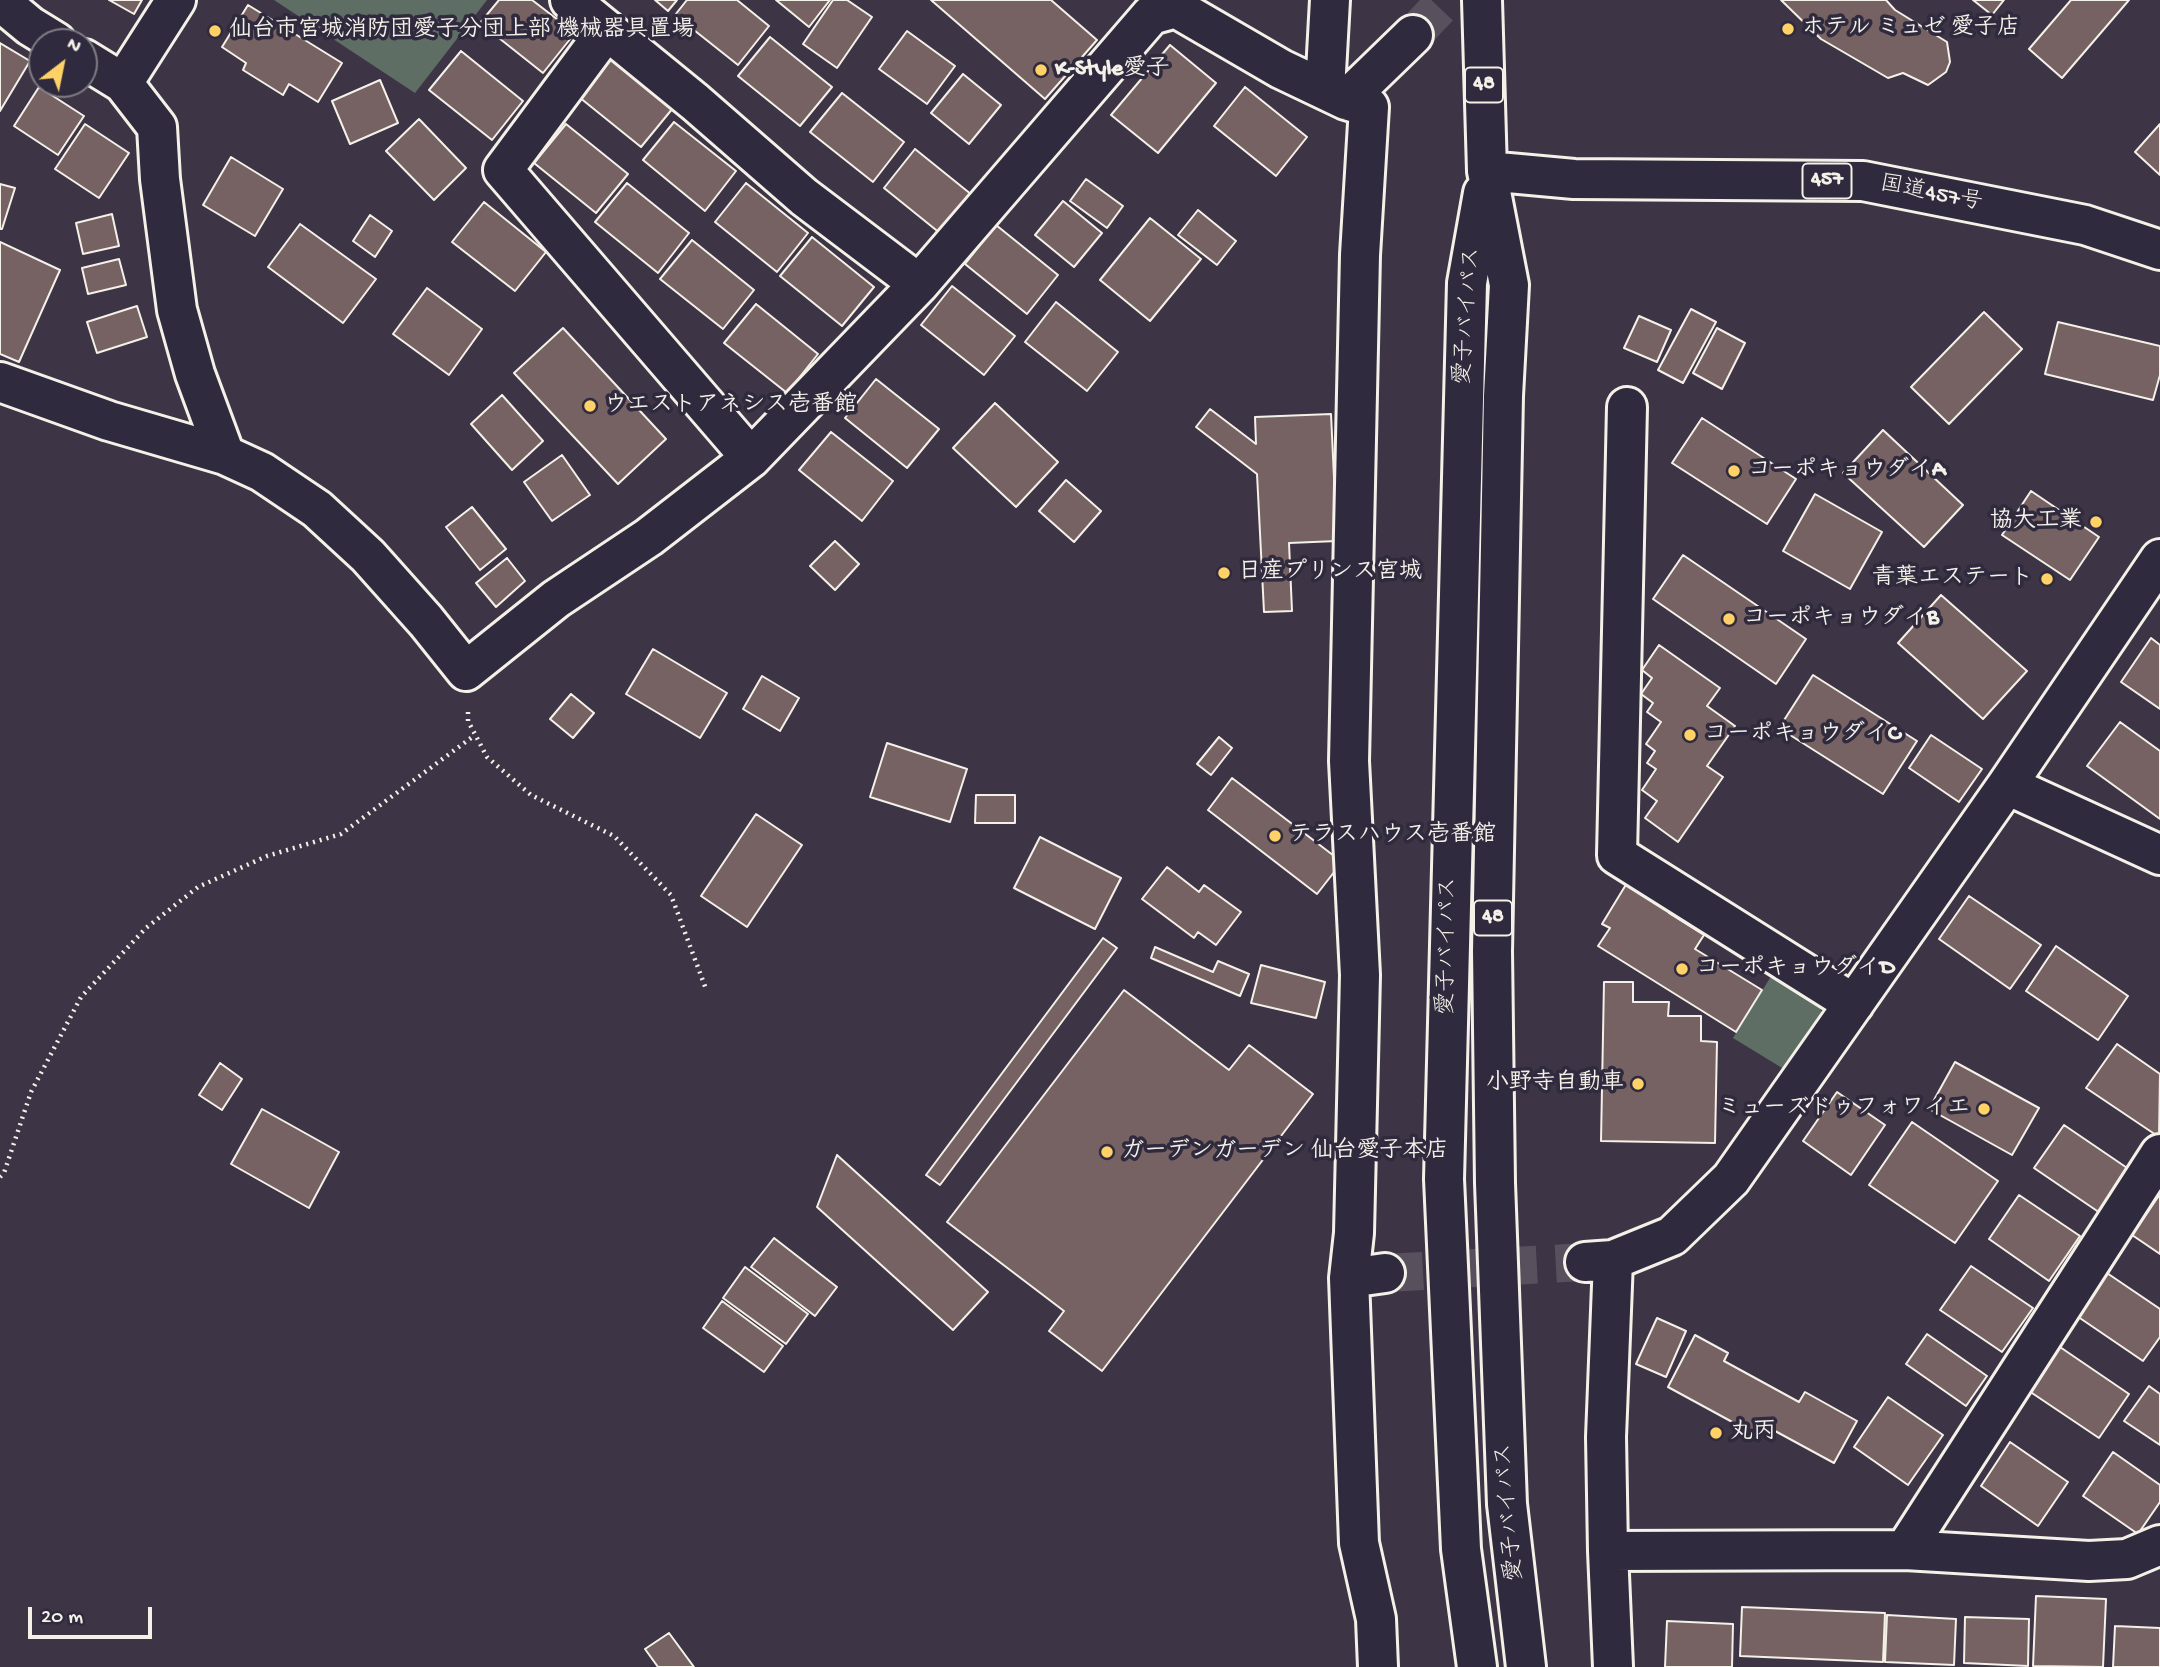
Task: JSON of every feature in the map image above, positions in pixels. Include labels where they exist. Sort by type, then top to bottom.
[{"type":"main road","points":[[123,83],[176,0]]},
{"type":"main road","points":[[570,0],[695,102],[804,197],[919,284]]},
{"type":"main road","points":[[1330,0],[1335,95]]},
{"type":"main road","name":"48","points":[[1482,0],[1487,171]]},
{"type":"main road","points":[[0,1],[33,28]]},
{"type":"main road","points":[[0,382],[108,421],[225,455],[262,472],[317,509],[368,556],[466,671],[556,599],[649,537],[751,458],[919,284],[1142,7],[1176,8],[1280,69],[1335,95],[1369,107],[1360,256],[1349,761],[1360,975],[1354,1233],[1367,1275],[1359,1543],[1376,1619],[1378,1667]]},
{"type":"main road","points":[[607,30],[503,170],[751,458]]},
{"type":"main road","points":[[1335,95],[1413,34]]},
{"type":"main road","points":[[98,68],[123,83],[157,127],[160,179],[177,310],[195,374],[225,455]]},
{"type":"main road","name":"国道457号","points":[[1487,171],[1574,179],[1863,181],[2085,225],[2160,250]]},
{"type":"main road","name":"愛子バイパス","points":[[1477,1667],[1461,1549],[1444,1179],[1467,283],[1487,171]]},
{"type":"main road","name":"愛子バイパス","points":[[1487,171],[1509,285],[1503,410],[1492,951],[1495,1183],[1507,1504],[1526,1667]]},
{"type":"main road","points":[[1627,407],[1617,855],[1854,1004]]},
{"type":"main road","points":[[1613,1667],[1599,1261],[1672,1236],[1731,1179],[2007,785],[2160,559]]},
{"type":"main road","points":[[2007,785],[2160,855]]},
{"type":"main road","points":[[1905,1550],[2160,1154]]},
{"type":"main road","points":[[1608,1551],[1905,1550],[2090,1561],[2127,1559],[2160,1545]]},
{"type":"path","points":[[466,671],[468,721],[486,757],[531,795],[614,836],[671,895],[706,989]]},
{"type":"path","points":[[0,1177],[4,1173],[31,1092],[81,997],[146,928],[198,887],[267,856],[341,834],[475,735]]},
{"type":"green space","points":[[274,0],[487,0],[415,93]]},
{"type":"green space","points":[[1778,965],[1815,988],[1822,1014],[1787,1071],[1733,1038]]},
{"type":"building","points":[[109,0],[142,0],[134,14]]},
{"type":"building","points":[[499,0],[532,0],[575,33],[543,73],[480,23]]},
{"type":"building","points":[[655,0],[677,0],[668,11]]},
{"type":"building","points":[[687,0],[737,0],[769,26],[738,65],[675,15]]},
{"type":"building","points":[[776,0],[830,0],[809,27]]},
{"type":"building","points":[[833,0],[847,0],[872,17],[837,68],[803,44]]},
{"type":"building","name":"K-Style愛子","points":[[931,0],[1051,0],[1097,40],[1045,99]]},
{"type":"building","points":[[1781,0],[1886,0],[1895,10],[1947,42],[1950,62],[1946,72],[1928,85],[1903,73],[1888,78],[1821,39]]},
{"type":"building","points":[[1973,0],[2004,0],[1992,15]]},
{"type":"building","points":[[2071,0],[2129,0],[2062,78],[2029,49]]},
{"type":"building","points":[[248,5],[342,63],[318,102],[289,84],[283,95],[243,70],[246,63],[222,47]]},
{"type":"building","points":[[907,31],[955,66],[927,104],[879,69]]},
{"type":"building","points":[[770,37],[832,87],[800,126],[738,76]]},
{"type":"building","points":[[0,43],[28,60],[28,64],[0,111]]},
{"type":"building","points":[[1170,45],[1216,83],[1158,153],[1111,115]]},
{"type":"building","points":[[461,51],[523,101],[492,140],[429,90]]},
{"type":"building","points":[[610,58],[673,108],[641,147],[579,97]]},
{"type":"building","points":[[963,74],[1001,105],[969,144],[931,113]]},
{"type":"building","points":[[380,80],[398,123],[350,144],[332,101]]},
{"type":"building","points":[[1245,87],[1307,137],[1276,176],[1214,126]]},
{"type":"building","points":[[842,93],[904,142],[873,182],[810,132]]},
{"type":"building","points":[[32,98],[56,98],[84,116],[58,155],[14,126]]},
{"type":"building","points":[[419,119],[466,168],[434,200],[386,151]]},
{"type":"building","points":[[674,122],[736,171],[705,211],[643,160]]},
{"type":"building","points":[[85,124],[129,153],[99,198],[55,169]]},
{"type":"building","points":[[566,124],[628,174],[596,213],[534,163]]},
{"type":"building","points":[[2160,124],[2160,175],[2135,152]]},
{"type":"building","points":[[915,149],[977,199],[946,238],[884,188]]},
{"type":"building","points":[[231,157],[283,189],[255,236],[203,205]]},
{"type":"building","points":[[1086,179],[1123,206],[1107,228],[1070,201]]},
{"type":"building","points":[[627,183],[689,233],[658,273],[595,222]]},
{"type":"building","points":[[746,183],[808,233],[777,272],[715,222]]},
{"type":"building","points":[[0,184],[15,188],[2,229],[0,229]]},
{"type":"building","points":[[1063,201],[1102,233],[1074,267],[1035,235]]},
{"type":"building","points":[[484,202],[546,252],[515,291],[452,242]]},
{"type":"building","points":[[1198,210],[1236,241],[1217,265],[1178,235]]},
{"type":"building","points":[[112,214],[119,246],[83,254],[76,223]]},
{"type":"building","points":[[370,215],[392,231],[375,257],[353,241]]},
{"type":"building","points":[[1150,218],[1201,259],[1150,321],[1100,280]]},
{"type":"building","points":[[300,224],[376,279],[343,323],[268,267]]},
{"type":"building","points":[[996,225],[1058,275],[1027,314],[965,264]]},
{"type":"building","points":[[812,237],[874,287],[842,326],[780,276]]},
{"type":"building","points":[[692,240],[754,290],[723,329],[660,279]]},
{"type":"building","points":[[0,242],[60,270],[19,362],[0,354]]},
{"type":"building","points":[[119,259],[126,285],[88,294],[82,268]]},
{"type":"building","points":[[952,286],[1015,336],[984,375],[921,325]]},
{"type":"building","points":[[427,288],[482,329],[449,375],[393,334]]},
{"type":"building","points":[[1056,302],[1118,352],[1087,391],[1025,342]]},
{"type":"building","points":[[756,304],[818,354],[787,393],[724,343]]},
{"type":"building","points":[[137,306],[147,337],[97,353],[87,322]]},
{"type":"building","points":[[1691,309],[1716,322],[1683,383],[1658,370]]},
{"type":"building","points":[[1984,312],[2022,349],[1949,424],[1911,387]]},
{"type":"building","points":[[1639,316],[1671,330],[1657,362],[1624,348]]},
{"type":"building","points":[[2058,322],[2160,346],[2160,375],[2153,400],[2045,374]]},
{"type":"building","name":"ウエストアネシス壱番館","points":[[563,328],[666,439],[618,484],[514,373]]},
{"type":"building","points":[[1717,328],[1745,343],[1722,389],[1693,373]]},
{"type":"building","points":[[876,379],[939,429],[907,468],[845,418]]},
{"type":"building","points":[[502,395],[543,441],[512,470],[471,424]]},
{"type":"building","points":[[995,403],[1058,462],[1016,507],[953,448]]},
{"type":"building","points":[[1210,409],[1256,444],[1255,417],[1331,414],[1337,541],[1289,543],[1292,611],[1264,612],[1257,474],[1196,427]]},
{"type":"building","name":"コーポキョウダイA","points":[[1702,418],[1796,479],[1767,524],[1672,463]]},
{"type":"building","points":[[1883,430],[1963,505],[1924,547],[1843,473]]},
{"type":"building","points":[[831,432],[893,481],[862,521],[799,470]]},
{"type":"building","points":[[562,455],[590,495],[552,521],[524,482]]},
{"type":"building","points":[[1066,480],[1101,511],[1074,542],[1039,511]]},
{"type":"building","points":[[2031,491],[2099,537],[2070,580],[2002,535]]},
{"type":"building","points":[[1815,494],[1882,532],[1850,589],[1783,551]]},
{"type":"building","points":[[472,507],[506,549],[480,570],[446,527]]},
{"type":"building","points":[[835,541],[859,564],[835,590],[810,566]]},
{"type":"building","name":"コーポキョウダイB","points":[[1683,555],[1806,639],[1776,684],[1653,599]]},
{"type":"building","points":[[507,558],[525,581],[496,607],[476,583]]},
{"type":"building","points":[[1941,595],[2027,671],[1983,719],[1898,643]]},
{"type":"building","points":[[2151,638],[2160,645],[2160,709],[2121,682]]},
{"type":"building","name":"コーポキョウダイC","points":[[1659,645],[1720,688],[1707,706],[1735,726],[1707,766],[1723,777],[1678,842],[1645,818],[1657,801],[1642,790],[1656,769],[1647,763],[1655,751],[1646,744],[1661,722],[1647,712],[1653,703],[1641,694],[1652,678],[1642,670]]},
{"type":"building","points":[[653,649],[727,693],[700,738],[626,694]]},
{"type":"building","points":[[1813,675],[1917,741],[1883,794],[1779,728]]},
{"type":"building","points":[[762,676],[799,698],[780,731],[743,709]]},
{"type":"building","points":[[571,694],[594,713],[573,738],[550,719]]},
{"type":"building","points":[[2120,722],[2160,751],[2160,819],[2087,766]]},
{"type":"building","points":[[1931,735],[1982,769],[1959,802],[1909,768]]},
{"type":"building","points":[[1219,737],[1232,748],[1211,775],[1197,764]]},
{"type":"building","points":[[887,743],[967,769],[950,822],[870,797]]},
{"type":"building","name":"テラスハウス壱番館","points":[[1232,778],[1342,862],[1317,894],[1208,810]]},
{"type":"building","points":[[976,795],[1015,795],[1015,823],[975,823]]},
{"type":"building","points":[[756,814],[802,845],[747,927],[701,896]]},
{"type":"building","points":[[1040,837],[1121,878],[1095,929],[1014,888]]},
{"type":"building","points":[[1167,867],[1199,892],[1204,885],[1241,912],[1216,945],[1198,932],[1194,938],[1142,899]]},
{"type":"building","name":"コーポキョウダイD","points":[[1630,878],[1674,905],[1669,913],[1704,935],[1695,949],[1762,990],[1736,1032],[1598,946],[1610,928],[1602,924]]},
{"type":"building","points":[[1969,896],[2041,945],[2010,989],[1939,939]]},
{"type":"building","points":[[1103,938],[1117,948],[940,1185],[926,1175]]},
{"type":"building","points":[[2056,946],[2128,996],[2098,1040],[2026,991]]},
{"type":"building","points":[[1155,947],[1213,972],[1218,961],[1249,974],[1240,996],[1151,958]]},
{"type":"building","points":[[1261,965],[1325,982],[1316,1018],[1251,1003]]},
{"type":"building","points":[[1604,982],[1633,982],[1633,1002],[1669,1002],[1668,1016],[1701,1016],[1701,1041],[1717,1042],[1715,1143],[1601,1141]]},
{"type":"building","points":[[1124,990],[1229,1070],[1249,1045],[1313,1094],[1102,1371],[1049,1331],[1064,1311],[947,1222]]},
{"type":"building","points":[[2117,1044],[2160,1074],[2159,1137],[2086,1088]]},
{"type":"building","name":"ミューズドゥフォワイエ","points":[[1955,1062],[2039,1108],[2012,1155],[1929,1109]]},
{"type":"building","points":[[220,1063],[242,1079],[222,1110],[199,1095]]},
{"type":"building","points":[[1837,1092],[1885,1125],[1851,1175],[1803,1141]]},
{"type":"building","points":[[262,1109],[339,1152],[309,1208],[231,1164]]},
{"type":"building","points":[[1912,1122],[1998,1181],[1955,1243],[1869,1185]]},
{"type":"building","points":[[2064,1125],[2136,1174],[2106,1217],[2034,1168]]},
{"type":"building","points":[[837,1155],[988,1292],[953,1330],[817,1207]]},
{"type":"building","points":[[2160,1194],[2160,1254],[2132,1235]]},
{"type":"building","points":[[2019,1195],[2080,1236],[2049,1281],[1989,1239]]},
{"type":"building","points":[[774,1238],[837,1287],[815,1316],[751,1267]]},
{"type":"building","points":[[1971,1266],[2033,1308],[2002,1352],[1940,1310]]},
{"type":"building","points":[[745,1267],[808,1314],[786,1344],[723,1298]]},
{"type":"building","points":[[2101,1269],[2160,1309],[2160,1337],[2143,1361],[2071,1312]]},
{"type":"building","points":[[722,1301],[783,1346],[764,1372],[703,1328]]},
{"type":"building","points":[[1657,1318],[1686,1331],[1666,1377],[1636,1364]]},
{"type":"building","points":[[1927,1334],[1987,1376],[1966,1406],[1906,1364]]},
{"type":"building","points":[[1695,1335],[1728,1353],[1724,1361],[1799,1402],[1805,1392],[1857,1421],[1834,1463],[1764,1425],[1758,1436],[1668,1387]]},
{"type":"building","points":[[2057,1345],[2129,1394],[2099,1438],[2026,1389]]},
{"type":"building","points":[[2149,1386],[2160,1394],[2160,1445],[2124,1421]]},
{"type":"building","points":[[1888,1397],[1943,1435],[1908,1485],[1854,1447]]},
{"type":"building","points":[[2010,1442],[2068,1482],[2038,1526],[1981,1486]]},
{"type":"building","points":[[2113,1452],[2160,1485],[2160,1502],[2138,1534],[2083,1496]]},
{"type":"building","points":[[2036,1596],[2106,1599],[2103,1667],[2033,1666]]},
{"type":"building","points":[[1742,1607],[1885,1613],[1883,1662],[1740,1656]]},
{"type":"building","points":[[1887,1615],[1956,1619],[1954,1665],[1885,1662]]},
{"type":"building","points":[[1965,1617],[2029,1619],[2028,1666],[1964,1663]]},
{"type":"building","points":[[1667,1621],[1733,1624],[1732,1667],[1665,1667]]},
{"type":"building","points":[[2115,1626],[2160,1628],[2160,1667],[2113,1667]]},
{"type":"building","points":[[669,1633],[694,1667],[658,1667],[645,1649]]},
{"type":"tunnel","points":[[1413,35],[1446,0]]},
{"type":"tunnel","points":[[1385,1273],[1585,1262]]},
{"type":"place","name":"ホテル ミュゼ 愛子店","points":[[1788,29]]},
{"type":"place","name":"仙台市宮城消防団愛子分団上部 機械器具置場","points":[[215,31]]},
{"type":"place","name":"K-Style愛子","points":[[1041,70]]},
{"type":"place","name":"ウエストアネシス壱番館","points":[[590,406]]},
{"type":"place","name":"コーポキョウダイA","points":[[1734,471]]},
{"type":"place","name":"協大工業","points":[[2096,522]]},
{"type":"place","name":"日産プリンス宮城","points":[[1224,573]]},
{"type":"place","name":"青葉エステート","points":[[2047,579]]},
{"type":"place","name":"コーポキョウダイB","points":[[1729,619]]},
{"type":"place","name":"コーポキョウダイC","points":[[1690,735]]},
{"type":"place","name":"テラスハウス壱番館","points":[[1275,836]]},
{"type":"place","name":"コーポキョウダイD","points":[[1682,969]]},
{"type":"place","name":"小野寺自動車","points":[[1638,1084]]},
{"type":"place","name":"ミューズドゥフォワイエ","points":[[1984,1109]]},
{"type":"place","name":"ガーデンガーデン 仙台愛子本店","points":[[1107,1152]]},
{"type":"place","name":"丸丙","points":[[1716,1433]]}]
